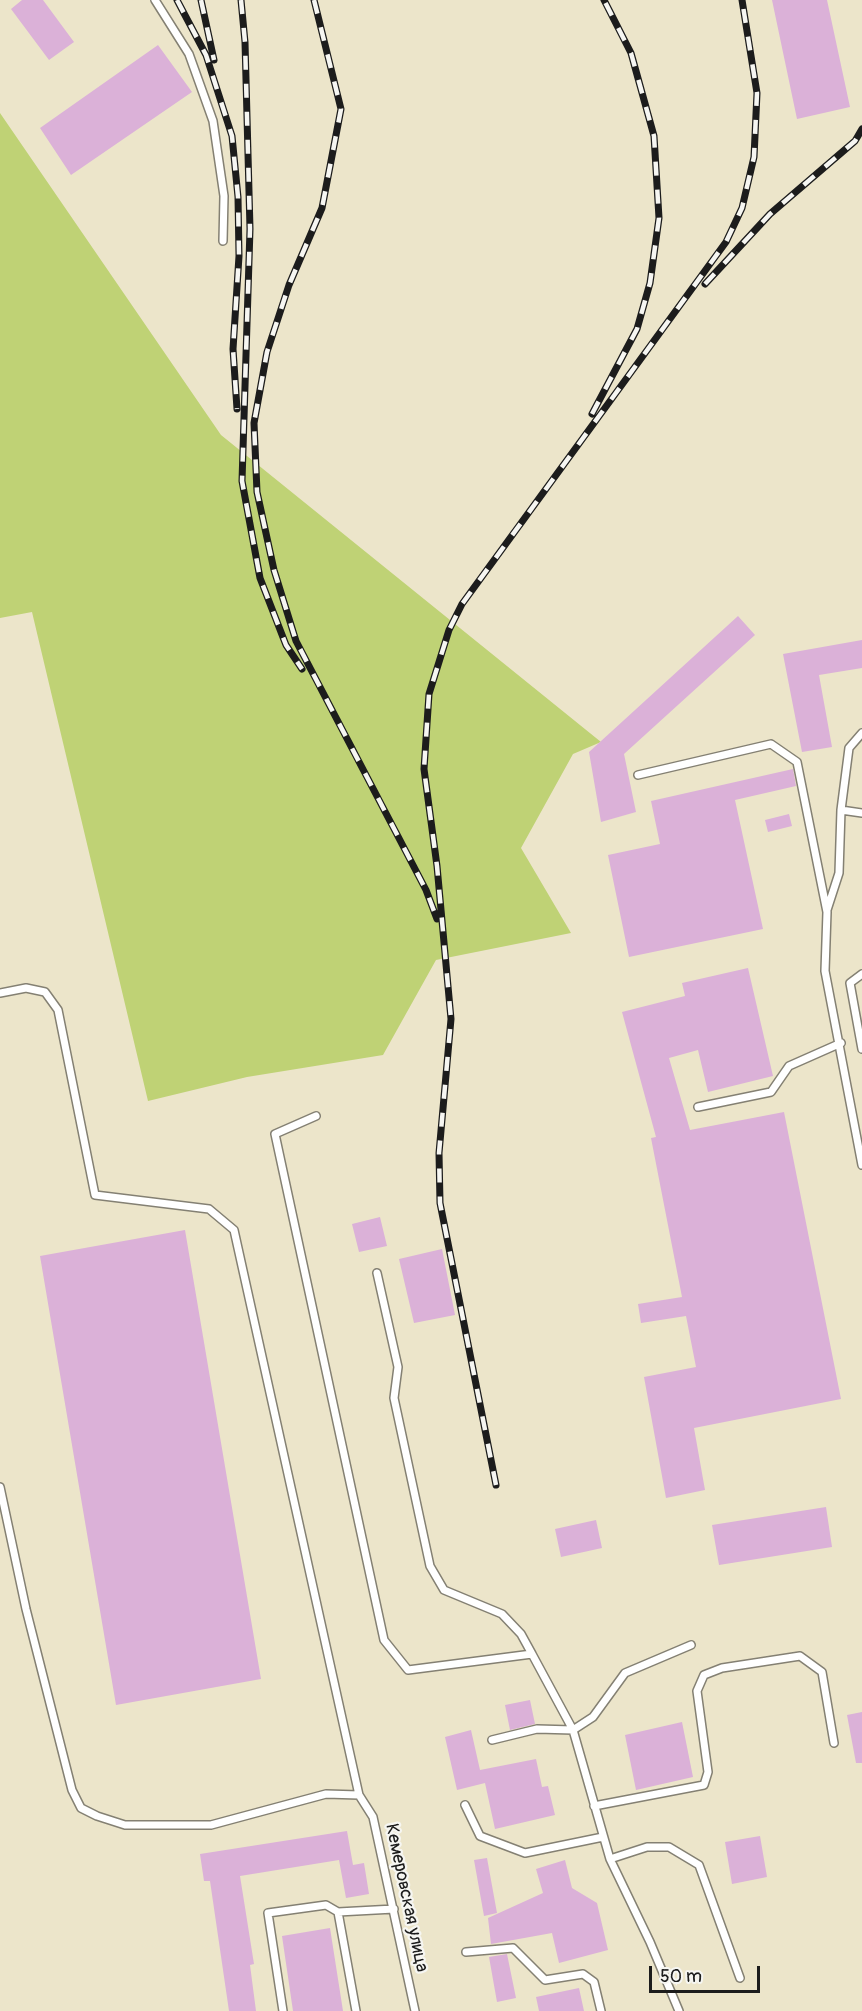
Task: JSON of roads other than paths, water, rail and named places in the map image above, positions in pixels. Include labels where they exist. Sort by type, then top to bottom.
[{"type":"lane","points":[[155,0],[189,54],[213,121],[224,196],[223,241]]},
{"type":"lane","points":[[827,912],[839,873],[840,810],[849,748],[862,733]]},
{"type":"lane","points":[[638,775],[771,744],[797,762],[827,912],[825,971],[841,1043],[862,1165]]},
{"type":"lane","points":[[840,810],[862,813]]},
{"type":"lane","points":[[862,974],[850,983],[862,1049]]},
{"type":"lane","name":"Кемеровская улица","points":[[0,993],[26,988],[45,992],[58,1010],[95,1195],[209,1209],[234,1230],[359,1795],[373,1817],[416,2011]]},
{"type":"lane","points":[[698,1107],[771,1092],[789,1066],[841,1043]]},
{"type":"lane","points":[[316,1116],[275,1134],[384,1640],[408,1670],[532,1654]]},
{"type":"lane","points":[[377,1273],[398,1367],[394,1398],[430,1566],[444,1590],[502,1614],[522,1634],[573,1730],[609,1859],[650,1942],[679,2011]]},
{"type":"lane","points":[[0,1487],[35,1643],[72,1790],[81,1808],[125,1825],[211,1825],[326,1794],[359,1795]]},
{"type":"lane","points":[[492,1740],[537,1729],[573,1730],[593,1717],[625,1673],[691,1645]]},
{"type":"lane","points":[[594,1806],[704,1785],[708,1772],[697,1691],[704,1675],[722,1668],[800,1656],[822,1672],[834,1743]]},
{"type":"lane","points":[[465,1804],[480,1836],[525,1853],[603,1837]]},
{"type":"lane","points":[[609,1859],[647,1847],[669,1846],[699,1865],[740,1978]]},
{"type":"lane","points":[[283,2011],[268,1913],[326,1905],[338,1912],[394,1909]]},
{"type":"lane","points":[[338,1912],[356,2011]]},
{"type":"lane","points":[[466,1952],[513,1948],[545,1980],[583,1974],[594,1982],[601,2011]]},
{"type":"railway","points":[[177,0],[206,55],[232,136],[238,197],[239,256],[233,349],[237,409]]},
{"type":"railway","points":[[201,0],[214,60]]},
{"type":"railway","points":[[241,0],[245,42],[250,229],[242,481],[260,578],[286,645],[302,669]]},
{"type":"railway","points":[[314,0],[341,109],[322,208],[289,285],[267,352],[254,423],[257,492],[274,570],[296,641],[426,890],[437,919]]},
{"type":"railway","points":[[592,414],[637,329],[650,283],[659,218],[654,136],[631,53],[604,0]]},
{"type":"railway","points":[[496,1485],[440,1203],[439,1153],[451,1019],[437,866],[424,769],[429,694],[449,630],[462,604],[726,242],[742,208],[754,157],[757,93],[742,0]]},
{"type":"railway","points":[[705,284],[770,214],[855,141],[862,129]]}]
